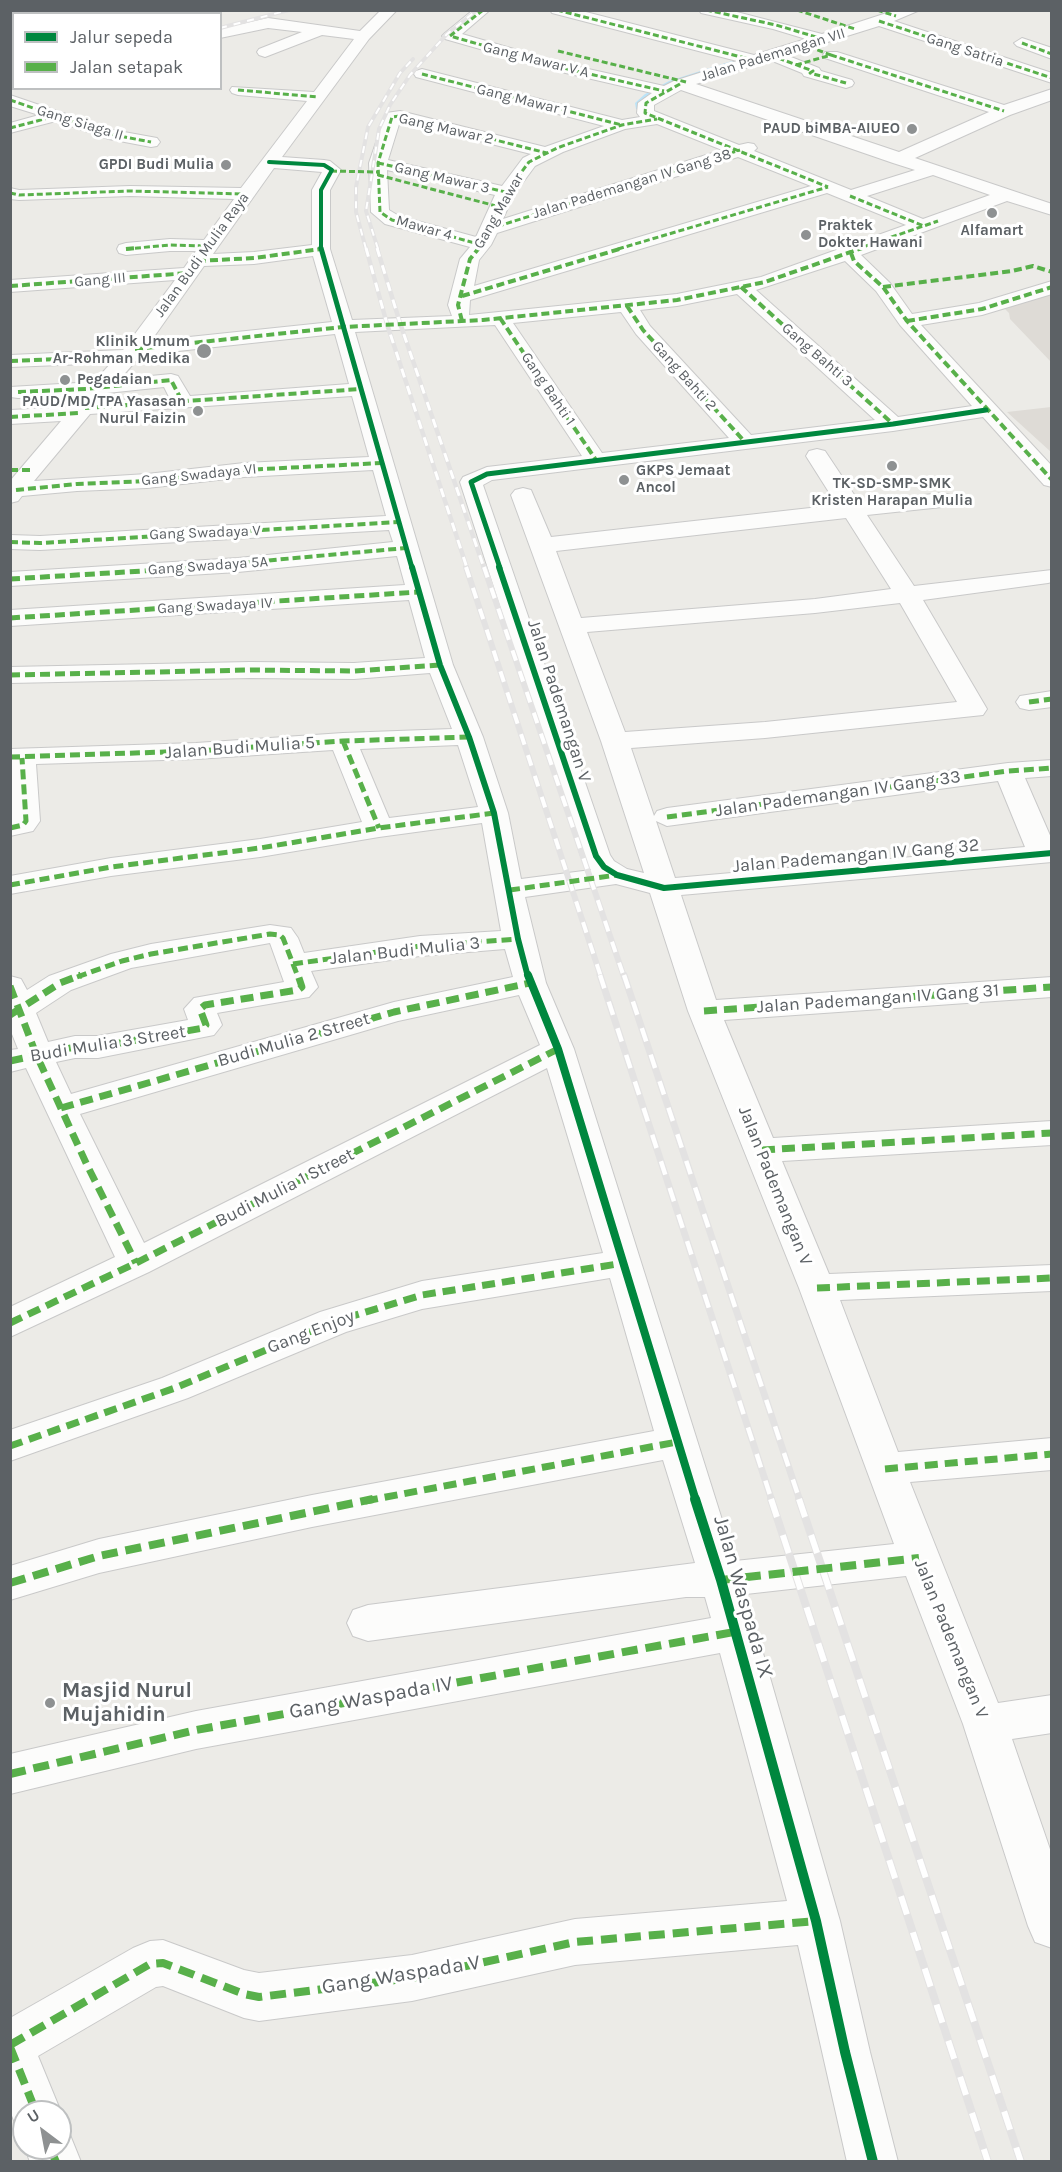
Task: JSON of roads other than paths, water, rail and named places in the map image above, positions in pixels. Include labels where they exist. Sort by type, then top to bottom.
[{"type":"highway","points":[[10,12],[15,10]]},
{"type":"street","name":"Jalan Budi Mulia Raya","points":[[15,486],[132,353],[269,162],[364,36],[390,10]]},
{"type":"street","name":"Gang Mawar V A","points":[[483,10],[450,36],[563,68],[671,85]]},
{"type":"street","points":[[557,10],[646,31],[747,59]]},
{"type":"street","points":[[706,10],[776,25],[815,40],[831,55],[1004,111]]},
{"type":"street","points":[[797,10],[850,28]]},
{"type":"street","name":"Jalan Pademangan VII","points":[[671,85],[747,59],[770,55],[886,15],[913,10]]},
{"type":"street","name":"Gang Satria","points":[[886,15],[1052,78]]},
{"type":"street","points":[[222,34],[261,24],[364,36]]},
{"type":"street","points":[[265,52],[319,30]]},
{"type":"street","points":[[1031,38],[1052,54]]},
{"type":"street","points":[[558,51],[671,85]]},
{"type":"street","points":[[770,55],[813,70],[810,73],[846,83]]},
{"type":"street","points":[[796,65],[831,55]]},
{"type":"street","name":"Gang Mawar 1","points":[[422,74],[622,125]]},
{"type":"street","points":[[671,85],[646,103],[645,112],[657,119],[743,150],[828,187],[931,224]]},
{"type":"street","name":"Jalan Pademangan VII","points":[[671,85],[812,128],[1052,210]]},
{"type":"street","points":[[238,90],[318,97]]},
{"type":"street","points":[[899,159],[1004,111],[1052,94]]},
{"type":"street","name":"Gang Siaga II","points":[[10,100],[68,118],[109,134],[151,142]]},
{"type":"street","points":[[10,128],[56,116]]},
{"type":"street","name":"Gang Mawar 2","points":[[378,170],[392,117],[400,116],[547,153]]},
{"type":"street","name":"Gang Mawar","points":[[462,321],[458,305],[470,260],[486,237],[503,200],[529,162],[622,125],[657,119]]},
{"type":"street","name":"Jalan Pademangan IV Gang 38","points":[[486,237],[812,128]]},
{"type":"street","points":[[269,162],[324,165],[331,171],[378,170],[503,200]]},
{"type":"street","name":"Mawar 4","points":[[378,170],[380,212],[385,217],[486,237]]},
{"type":"street","points":[[855,195],[932,170]]},
{"type":"street","name":"Jalan Waspada IX","points":[[331,171],[321,190],[321,249],[440,665],[469,736],[494,813],[518,939],[530,983],[558,1049],[586,1149],[624,1263],[721,1580],[816,1921],[873,2162]]},
{"type":"street","points":[[462,296],[828,187]]},
{"type":"street","points":[[10,193],[19,195],[130,191],[245,194]]},
{"type":"street","points":[[10,361],[132,353],[343,327],[500,318],[678,300],[765,282],[852,256],[1006,195]]},
{"type":"street","points":[[126,249],[170,245],[198,260],[254,258],[321,249]]},
{"type":"street","points":[[852,256],[883,287],[907,321],[979,411],[1052,480]]},
{"type":"street","name":"Gang III","points":[[10,286],[198,260]]},
{"type":"street","name":"Gang Bahti 3","points":[[741,287],[893,424]]},
{"type":"street","points":[[907,321],[982,309],[1052,287]]},
{"type":"street","name":"Gang Bahti 2","points":[[627,306],[643,330],[745,442]]},
{"type":"street","name":"Gang Bahti 1","points":[[500,318],[596,460]]},
{"type":"street","points":[[18,392],[171,380],[183,403]]},
{"type":"street","points":[[10,417],[361,389]]},
{"type":"street","points":[[596,460],[893,424],[979,411]]},
{"type":"street","points":[[615,741],[765,730],[894,715],[974,709],[907,594],[817,456]]},
{"type":"street","name":"Jalan Pademangan V","points":[[596,460],[487,474],[478,476],[471,482],[596,856],[604,867],[617,875],[664,888],[704,1011],[817,1288],[985,1724],[1052,1926]]},
{"type":"street","name":"Gang Swadaya VI","points":[[15,486],[147,481],[243,470],[382,463]]},
{"type":"street","points":[[523,495],[574,626],[664,888]]},
{"type":"street","points":[[541,545],[852,512],[942,500]]},
{"type":"street","name":"Gang Swadaya V","points":[[10,542],[40,543],[399,522]]},
{"type":"street","name":"Gang Swadaya 5A","points":[[10,579],[238,565],[323,554],[406,548]]},
{"type":"street","points":[[574,626],[815,606],[1048,576]]},
{"type":"street","name":"Gang Swadaya IV","points":[[10,618],[419,592]]},
{"type":"street","points":[[10,675],[250,670],[354,671],[440,665]]},
{"type":"street","name":"Jalan Budi Mulia 5","points":[[16,758],[196,752],[343,741],[469,736]]},
{"type":"street","points":[[343,741],[379,828]]},
{"type":"street","points":[[10,828],[23,825],[26,821],[16,758]]},
{"type":"street","name":"Jalan Pademangan IV Gang 33","points":[[667,817],[1008,771],[1052,768]]},
{"type":"street","points":[[1008,771],[1047,853]]},
{"type":"street","points":[[10,885],[111,867],[260,848],[379,828],[494,813]]},
{"type":"street","name":"Jalan Pademangan IV Gang 32","points":[[664,888],[1047,853]]},
{"type":"street","points":[[510,890],[617,875]]},
{"type":"street","name":"Budi Mulia 3 Street","points":[[13,1004],[60,983],[122,961],[151,954],[276,934],[283,938],[301,989],[204,1005],[200,1009],[206,1025],[203,1028],[98,1047],[75,1047],[23,1058]]},
{"type":"street","name":"Jalan Budi Mulia 3","points":[[293,964],[420,946],[518,939]]},
{"type":"street","name":"Budi Mulia 2 Street","points":[[62,1108],[394,1012],[530,983]]},
{"type":"street","name":"Jalan Pademangan IV Gang 31","points":[[704,1011],[1052,987]]},
{"type":"street","points":[[13,1004],[23,1058],[62,1108],[136,1263]]},
{"type":"street","name":"Budi Mulia 1 Street","points":[[10,1323],[136,1263],[558,1049]]},
{"type":"street","points":[[762,1150],[1052,1133]]},
{"type":"street","name":"Gang Enjoy","points":[[10,1446],[175,1388],[333,1322],[422,1295],[624,1263]]},
{"type":"street","points":[[817,1288],[1052,1278]]},
{"type":"street","points":[[10,1583],[122,1551],[677,1442]]},
{"type":"street","points":[[885,1469],[1052,1454]]},
{"type":"street","points":[[368,1623],[686,1580],[721,1580],[920,1558]]},
{"type":"street","name":"Gang Waspada IV","points":[[10,1774],[196,1730],[734,1632]]},
{"type":"street","points":[[985,1724],[1052,1713]]},
{"type":"street","name":"Gang Waspada V","points":[[10,2046],[150,1964],[163,1963],[244,1994],[259,1997],[412,1978],[575,1942],[816,1921]]},
{"type":"street","points":[[10,2046],[31,2100]]},
{"type":"water","points":[[10,11],[142,11],[12,12],[11,43]]},
{"type":"waterway","points":[[639,109],[638,103],[647,95],[671,82],[738,61]]},
{"type":"railway","points":[[222,27],[289,10]]},
{"type":"railway","points":[[378,249],[366,211],[379,129],[390,105],[410,75],[447,34],[477,10]]},
{"type":"railway","points":[[366,249],[356,212],[356,187],[368,127],[400,73],[413,59]]},
{"type":"railway","points":[[366,248],[387,324],[467,568]]},
{"type":"railway","points":[[377,248],[400,323],[484,568]]},
{"type":"railway","points":[[466,567],[601,977]]},
{"type":"railway","points":[[484,567],[624,977]]},
{"type":"railway","points":[[600,975],[772,1501]]},
{"type":"railway","points":[[624,975],[800,1501]]},
{"type":"railway","points":[[771,1499],[988,2162]]},
{"type":"railway","points":[[799,1499],[1021,2162]]},
{"type":"place","name":"PAUD biMBA-AIUEO","points":[[912,129]]},
{"type":"place","name":"GPDI Budi Mulia","points":[[226,165]]},
{"type":"place","name":"Alfamart","points":[[992,213]]},
{"type":"place","name":"Praktek Dokter Hawani","points":[[806,235]]},
{"type":"place","name":"Klinik Umum Ar-Rohman Medika","points":[[204,351]]},
{"type":"place","name":"Pegadaian","points":[[65,380]]},
{"type":"place","name":"PAUD/MD/TPA Yasasan Nurul Faizin","points":[[198,411]]},
{"type":"place","name":"TK-SD-SMP-SMK Kristen Harapan Mulia","points":[[892,466]]},
{"type":"place","name":"GKPS Jemaat Ancol","points":[[624,480]]},
{"type":"place","name":"Masjid Nurul Mujahidin","points":[[50,1703]]}]
